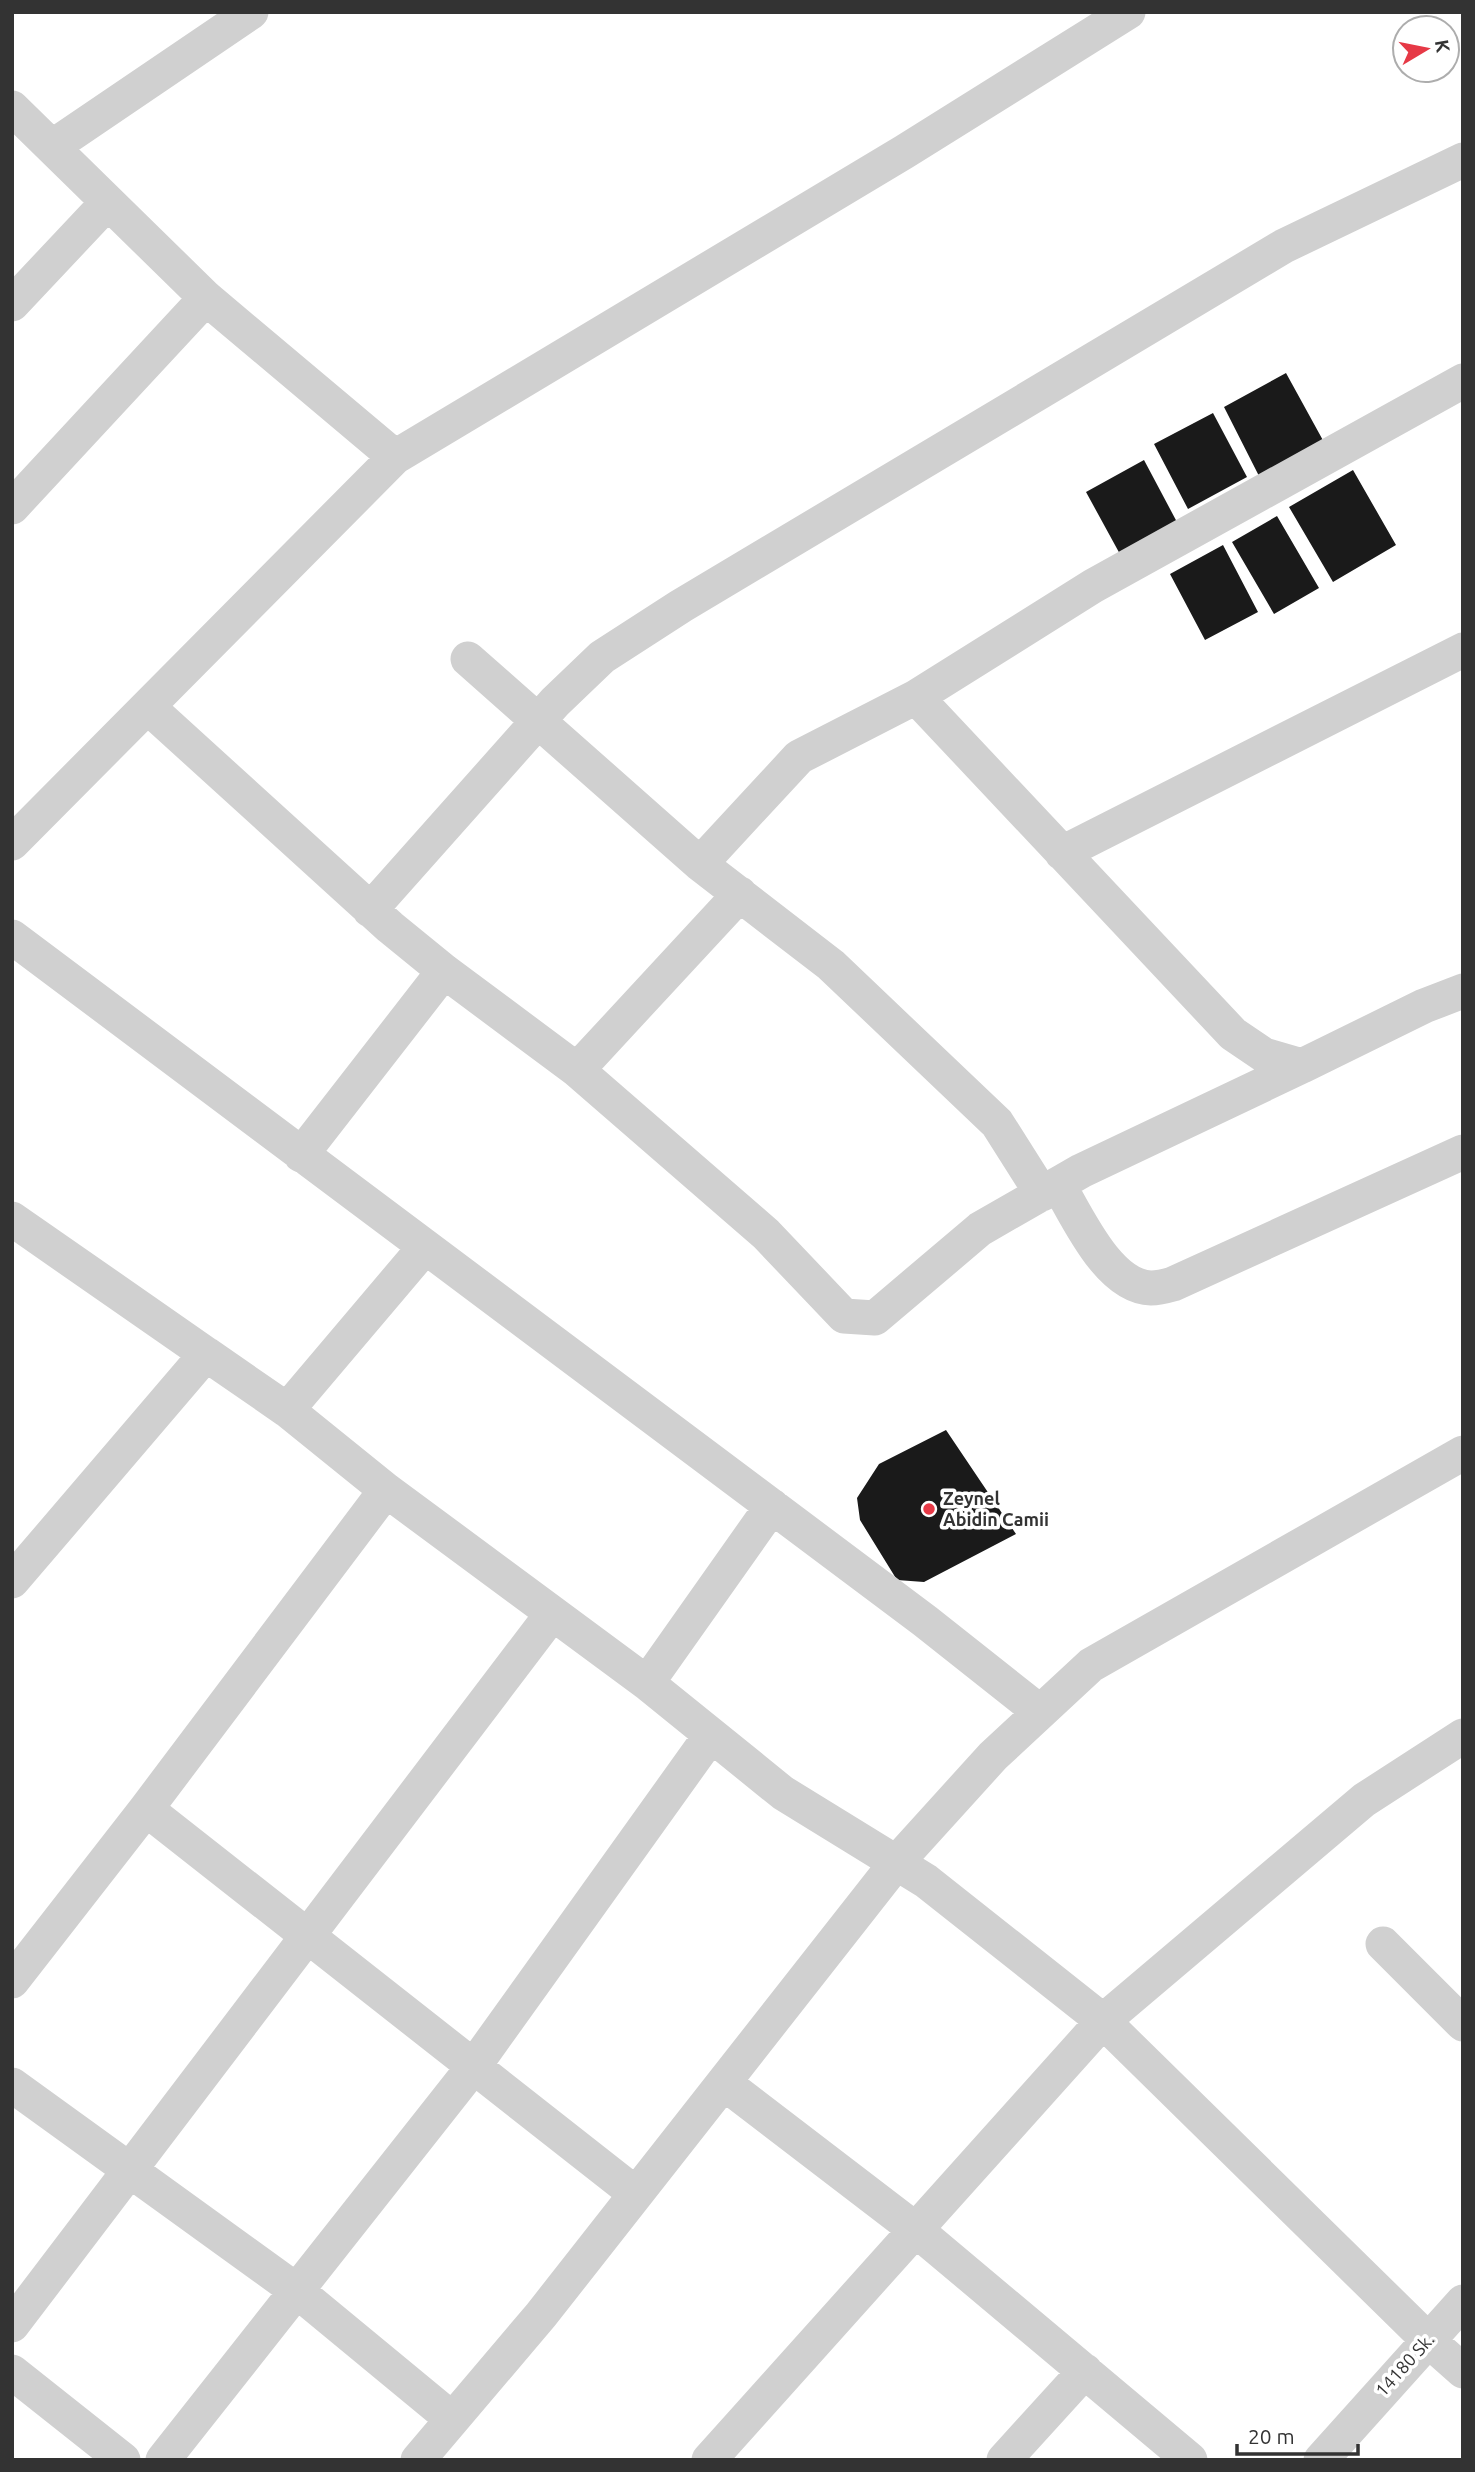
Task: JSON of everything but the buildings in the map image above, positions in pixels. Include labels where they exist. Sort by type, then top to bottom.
[{"type":"street","points":[[52,147],[251,12]]},
{"type":"street","points":[[12,843],[395,457],[904,152],[1128,12]]},
{"type":"street","points":[[12,108],[206,298],[395,457]]},
{"type":"street","points":[[370,910],[538,720],[602,657],[681,606],[1284,246],[1463,160]]},
{"type":"street","points":[[12,304],[108,202]]},
{"type":"street","points":[[12,506],[206,298]]},
{"type":"street","points":[[700,864],[799,757],[916,697],[1093,586],[1463,382]]},
{"type":"street","points":[[1062,853],[1463,650]]},
{"type":"street","points":[[468,659],[700,864],[831,965],[997,1123],[1100,1255],[1125,1280],[1149,1288],[1172,1284],[1463,1152]]},
{"type":"street","points":[[916,697],[1233,1034],[1264,1055],[1302,1066]]},
{"type":"street","points":[[148,707],[370,910],[444,971],[577,1070],[766,1234],[844,1316],[875,1318],[980,1229],[1094,1165],[1424,1006],[1463,991]]},
{"type":"street","points":[[577,1070],[740,894]]},
{"type":"street","points":[[12,937],[925,1621],[1040,1712]]},
{"type":"street","points":[[301,1155],[444,971]]},
{"type":"street","points":[[12,1219],[287,1410],[386,1489],[647,1683],[783,1793],[926,1881],[1103,2021],[1428,2340],[1463,2371]]},
{"type":"street","points":[[287,1410],[425,1247]]},
{"type":"street","points":[[12,1581],[206,1354]]},
{"type":"street","points":[[418,2460],[541,2315],[896,1863],[993,1756],[1091,1665],[1463,1453]]},
{"type":"street","points":[[12,1981],[146,1809],[386,1489]]},
{"type":"street","points":[[647,1683],[772,1506]]},
{"type":"street","points":[[12,2325],[552,1614]]},
{"type":"street","points":[[163,2460],[474,2066],[712,1735]]},
{"type":"street","points":[[709,2460],[1103,2021],[1364,1800],[1463,1736]]},
{"type":"street","points":[[146,1809],[636,2194]]},
{"type":"street","points":[[1383,1944],[1463,2024]]},
{"type":"street","points":[[724,2083],[916,2230],[1190,2460]]},
{"type":"street","points":[[12,2085],[297,2291],[453,2419]]},
{"type":"street","name":"14180 Sk.","points":[[1321,2460],[1463,2302]]},
{"type":"street","points":[[1004,2460],[1085,2371]]},
{"type":"street","points":[[12,2372],[123,2460]]},
{"type":"place","name":"Zeynel Abidin Camii","points":[[929,1509]]}]
